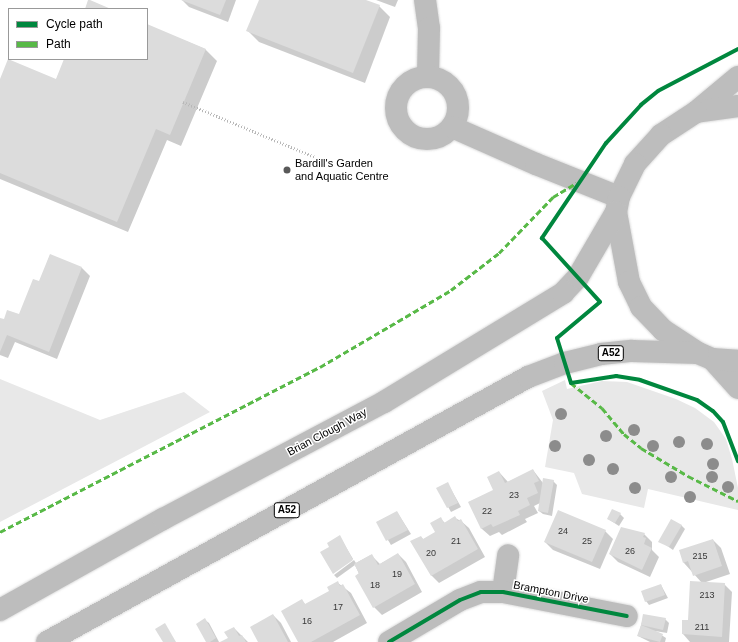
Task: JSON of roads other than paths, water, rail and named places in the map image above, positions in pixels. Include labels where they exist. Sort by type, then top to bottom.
[{"type":"main road","points":[[425,0],[429,28],[428,76]]},
{"type":"main road","points":[[428,76],[439,78],[454,92],[458,112],[452,126],[442,135],[420,139],[408,133],[397,118],[396,98],[401,89],[418,77],[428,76]]},
{"type":"main road","name":"Brian Clough Way","points":[[0,610],[163,519],[384,402],[563,293],[578,277],[618,204],[635,164],[661,135],[696,112],[738,77]]},
{"type":"main road","points":[[696,112],[738,106]]},
{"type":"main road","points":[[452,126],[536,164],[618,204],[629,282],[641,306],[663,330],[705,356],[738,388]]},
{"type":"main road","name":"A52","points":[[47,642],[528,377],[565,363],[601,354],[632,351],[705,356]]},
{"type":"main road","points":[[705,356],[738,361]]},
{"type":"main road","name":"Brampton Drive","points":[[503,592],[508,555]]},
{"type":"main road","name":"Brampton Drive","points":[[389,642],[460,600],[481,592],[503,592],[627,616]]},
{"type":"place","name":"Bardill's Garden and Aquatic Centre","points":[[287,170]]}]
